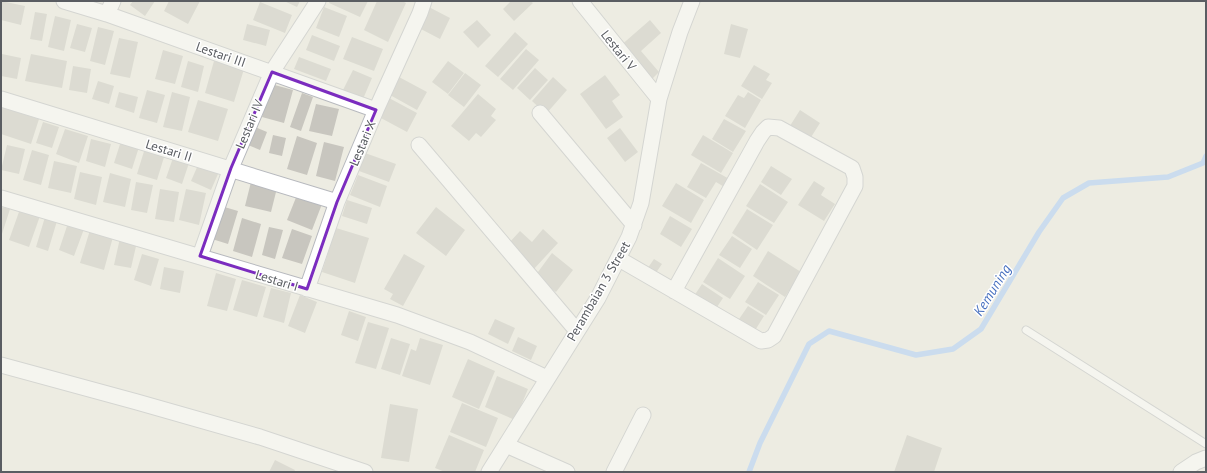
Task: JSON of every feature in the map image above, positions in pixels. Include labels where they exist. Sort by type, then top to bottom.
[{"type":"street","name":"Lestari III","points":[[64,1],[110,7],[272,72],[376,110]]},
{"type":"street","name":"Lestari IV","points":[[200,256],[230,168],[272,72],[318,1]]},
{"type":"street","name":"Lestari X","points":[[307,289],[338,202],[376,110],[424,1]]},
{"type":"street","name":"Lestari V","points":[[580,1],[659,99]]},
{"type":"street","name":"Perambaian 3 Street","points":[[489,472],[598,298],[619,259],[641,203],[659,99],[680,32],[692,1]]},
{"type":"street","name":"Lestari II","points":[[1,100],[230,168],[338,202]]},
{"type":"street","points":[[540,113],[634,224]]},
{"type":"street","points":[[619,259],[674,291],[762,341],[768,340],[774,336],[855,186],[855,177],[852,168],[779,128],[768,127],[760,136],[674,291]]},
{"type":"street","points":[[419,145],[577,331]]},
{"type":"street","name":"Lestari I","points":[[1,198],[396,315],[462,340],[547,378]]},
{"type":"street","points":[[1,365],[260,437],[365,472]]},
{"type":"street","points":[[614,472],[643,415]]},
{"type":"street","points":[[506,445],[567,472]]},
{"type":"street","points":[[1181,472],[1196,462],[1206,458]]},
{"type":"lane","points":[[1026,330],[1206,444]]},
{"type":"highlighted area","points":[[272,72],[376,110],[337,202],[307,289],[200,256],[231,168]]},
{"type":"building","points":[[1,1],[25,6],[21,25],[1,20]]},
{"type":"building","points":[[133,1],[155,1],[145,16],[130,5]]},
{"type":"building","points":[[169,1],[200,1],[188,24],[164,11]]},
{"type":"building","points":[[284,1],[300,1],[297,7]]},
{"type":"building","points":[[330,1],[368,1],[360,17],[329,3]]},
{"type":"building","points":[[377,1],[402,1],[406,3],[388,42],[364,30]]},
{"type":"building","points":[[511,1],[530,1],[533,3],[514,21],[503,9]]},
{"type":"building","points":[[260,2],[292,15],[285,33],[253,20]]},
{"type":"building","points":[[427,6],[450,18],[440,39],[417,27]]},
{"type":"building","points":[[324,7],[347,16],[339,37],[316,28]]},
{"type":"building","points":[[35,12],[47,14],[42,41],[30,39]]},
{"type":"building","points":[[55,16],[71,20],[64,51],[48,47]]},
{"type":"building","points":[[477,20],[491,35],[478,48],[463,32]]},
{"type":"building","points":[[650,20],[661,33],[641,51],[659,72],[650,81],[619,47]]},
{"type":"building","points":[[77,24],[92,28],[85,52],[70,48]]},
{"type":"building","points":[[247,24],[270,30],[266,46],[243,40]]},
{"type":"building","points":[[731,24],[748,29],[740,58],[724,54]]},
{"type":"building","points":[[98,27],[114,31],[105,65],[90,61]]},
{"type":"building","points":[[515,32],[528,44],[498,77],[485,66]]},
{"type":"building","points":[[312,35],[340,46],[334,61],[306,50]]},
{"type":"building","points":[[352,37],[383,49],[374,71],[343,59]]},
{"type":"building","points":[[119,38],[138,42],[130,78],[110,74]]},
{"type":"building","points":[[526,49],[539,60],[513,90],[500,79]]},
{"type":"building","points":[[163,50],[183,56],[175,84],[155,79]]},
{"type":"building","points":[[2,54],[21,58],[17,79],[1,76]]},
{"type":"building","points":[[31,54],[67,61],[62,88],[25,81]]},
{"type":"building","points":[[299,57],[331,69],[326,81],[294,69]]},
{"type":"building","points":[[188,61],[204,66],[198,92],[181,87]]},
{"type":"building","points":[[214,61],[244,69],[234,102],[205,93]]},
{"type":"building","points":[[448,61],[464,73],[448,94],[432,82]]},
{"type":"building","points":[[754,65],[770,74],[766,80],[772,83],[762,99],[741,86]]},
{"type":"building","points":[[73,66],[91,69],[87,93],[69,90]]},
{"type":"building","points":[[535,68],[548,80],[530,100],[517,88]]},
{"type":"building","points":[[353,70],[372,78],[363,99],[343,90]]},
{"type":"building","points":[[465,73],[481,85],[464,107],[448,95]]},
{"type":"building","points":[[605,75],[620,95],[612,101],[623,117],[606,129],[580,94]]},
{"type":"building","points":[[399,77],[427,92],[417,110],[390,95]]},
{"type":"building","points":[[553,77],[567,90],[546,114],[532,101]]},
{"type":"building","points":[[98,81],[114,86],[109,104],[92,99]]},
{"type":"building","points":[[271,84],[293,90],[284,123],[262,117]]},
{"type":"building","points":[[147,90],[165,95],[157,123],[139,118]]},
{"type":"building","points":[[119,92],[138,97],[134,113],[115,107]]},
{"type":"building","points":[[172,92],[190,97],[182,131],[163,127]]},
{"type":"building","points":[[748,92],[761,100],[745,128],[725,116],[738,95],[744,98]]},
{"type":"building","points":[[302,93],[313,97],[301,131],[290,127]]},
{"type":"building","points":[[478,94],[496,109],[491,116],[496,120],[481,137],[476,133],[469,141],[451,126]]},
{"type":"building","points":[[389,98],[417,113],[407,132],[379,117]]},
{"type":"building","points":[[198,100],[228,109],[218,141],[188,132]]},
{"type":"building","points":[[316,104],[339,109],[332,136],[309,131]]},
{"type":"building","points":[[1,107],[39,119],[31,144],[1,134]]},
{"type":"building","points":[[800,110],[820,123],[808,142],[788,129]]},
{"type":"building","points":[[724,119],[746,131],[733,152],[712,139]]},
{"type":"building","points":[[43,122],[59,127],[52,148],[36,143]]},
{"type":"building","points":[[255,127],[267,132],[260,150],[248,145]]},
{"type":"building","points":[[620,128],[638,152],[625,162],[607,138]]},
{"type":"building","points":[[65,129],[88,136],[79,163],[56,154]]},
{"type":"building","points":[[273,135],[286,138],[282,156],[269,153]]},
{"type":"building","points":[[703,135],[733,153],[721,173],[691,155]]},
{"type":"building","points":[[297,136],[317,143],[307,175],[287,169]]},
{"type":"building","points":[[91,139],[111,144],[105,167],[86,161]]},
{"type":"building","points":[[121,141],[139,147],[132,169],[114,163]]},
{"type":"building","points":[[324,142],[344,147],[335,181],[316,176]]},
{"type":"building","points":[[7,145],[25,149],[19,174],[1,170]]},
{"type":"building","points":[[145,148],[165,154],[157,180],[137,174]]},
{"type":"building","points":[[32,150],[49,155],[41,185],[23,180]]},
{"type":"building","points":[[365,153],[396,164],[389,182],[359,171]]},
{"type":"building","points":[[174,155],[190,160],[182,184],[166,178]]},
{"type":"building","points":[[54,161],[77,166],[71,193],[48,188]]},
{"type":"building","points":[[701,163],[731,180],[726,188],[716,182],[706,198],[687,187]]},
{"type":"building","points":[[198,165],[218,174],[211,190],[191,181]]},
{"type":"building","points":[[771,166],[792,179],[781,195],[761,182]]},
{"type":"building","points":[[80,172],[102,177],[96,205],[74,199]]},
{"type":"building","points":[[110,173],[131,179],[125,207],[103,202]]},
{"type":"building","points":[[358,175],[387,186],[380,207],[350,195]]},
{"type":"building","points":[[814,181],[825,188],[821,195],[835,204],[824,221],[798,205]]},
{"type":"building","points":[[136,182],[153,185],[147,213],[131,210]]},
{"type":"building","points":[[251,182],[277,188],[271,212],[245,206]]},
{"type":"building","points":[[676,183],[704,200],[691,223],[662,206]]},
{"type":"building","points":[[760,184],[788,202],[774,223],[746,206]]},
{"type":"building","points":[[160,189],[179,192],[174,222],[155,219]]},
{"type":"building","points":[[186,189],[206,193],[199,225],[179,220]]},
{"type":"building","points":[[297,195],[322,204],[312,230],[287,220]]},
{"type":"building","points":[[347,200],[372,208],[367,224],[342,216]]},
{"type":"building","points":[[221,206],[238,211],[228,244],[212,239]]},
{"type":"building","points":[[1,207],[10,209],[1,237]]},
{"type":"building","points":[[436,207],[465,230],[446,256],[416,233]]},
{"type":"building","points":[[20,209],[40,216],[29,247],[9,240]]},
{"type":"building","points":[[747,209],[773,225],[757,250],[732,233]]},
{"type":"building","points":[[670,216],[692,229],[681,247],[660,234]]},
{"type":"building","points":[[45,217],[57,221],[48,251],[36,247]]},
{"type":"building","points":[[242,218],[261,224],[252,257],[233,251]]},
{"type":"building","points":[[68,223],[84,229],[74,256],[59,250]]},
{"type":"building","points":[[269,227],[283,230],[275,259],[262,255]]},
{"type":"building","points":[[336,228],[369,238],[355,283],[322,272]]},
{"type":"building","points":[[292,229],[312,236],[302,264],[282,258]]},
{"type":"building","points":[[543,229],[558,243],[533,270],[507,245],[520,231],[532,242]]},
{"type":"building","points":[[90,230],[113,237],[104,270],[80,263]]},
{"type":"building","points":[[732,236],[752,249],[740,268],[719,255]]},
{"type":"building","points":[[120,238],[137,242],[131,268],[114,265]]},
{"type":"building","points":[[768,251],[801,272],[785,297],[753,276]]},
{"type":"building","points":[[552,253],[573,270],[556,292],[535,276]]},
{"type":"building","points":[[142,254],[159,259],[151,286],[134,280]]},
{"type":"building","points":[[404,254],[425,266],[403,306],[390,299],[393,294],[384,289]]},
{"type":"building","points":[[718,258],[745,276],[730,299],[703,282]]},
{"type":"building","points":[[654,259],[662,264],[653,277],[645,272]]},
{"type":"building","points":[[164,267],[184,271],[180,293],[160,289]]},
{"type":"building","points":[[216,273],[236,279],[227,311],[207,306]]},
{"type":"building","points":[[242,280],[266,287],[257,317],[233,310]]},
{"type":"building","points":[[758,282],[779,295],[766,315],[745,302]]},
{"type":"building","points":[[702,284],[723,298],[713,313],[692,299]]},
{"type":"building","points":[[271,288],[291,293],[284,323],[263,317]]},
{"type":"building","points":[[300,295],[317,302],[305,333],[288,326]]},
{"type":"building","points":[[748,306],[764,316],[754,332],[737,322]]},
{"type":"building","points":[[349,311],[366,317],[358,341],[341,335]]},
{"type":"building","points":[[495,319],[515,328],[508,344],[488,334]]},
{"type":"building","points":[[368,322],[389,328],[376,369],[355,363]]},
{"type":"building","points":[[518,337],[537,346],[531,360],[512,351]]},
{"type":"building","points":[[391,338],[410,344],[400,375],[381,369]]},
{"type":"building","points":[[420,338],[443,345],[430,385],[402,376],[411,349],[416,351]]},
{"type":"building","points":[[468,359],[495,371],[479,409],[452,397]]},
{"type":"building","points":[[497,376],[528,389],[515,420],[485,407]]},
{"type":"building","points":[[462,403],[498,418],[486,447],[450,432]]},
{"type":"building","points":[[390,404],[418,409],[409,462],[381,458]]},
{"type":"building","points":[[449,435],[484,450],[475,472],[445,472],[435,468]]},
{"type":"building","points":[[907,435],[942,448],[934,472],[894,472]]},
{"type":"building","points":[[275,460],[295,470],[294,472],[269,472]]},
{"type":"waterway","name":"Kemuning","points":[[749,472],[760,443],[809,344],[829,331],[916,355],[953,349],[981,329],[1039,232],[1063,198],[1089,183],[1168,177],[1203,163],[1206,156]]}]
